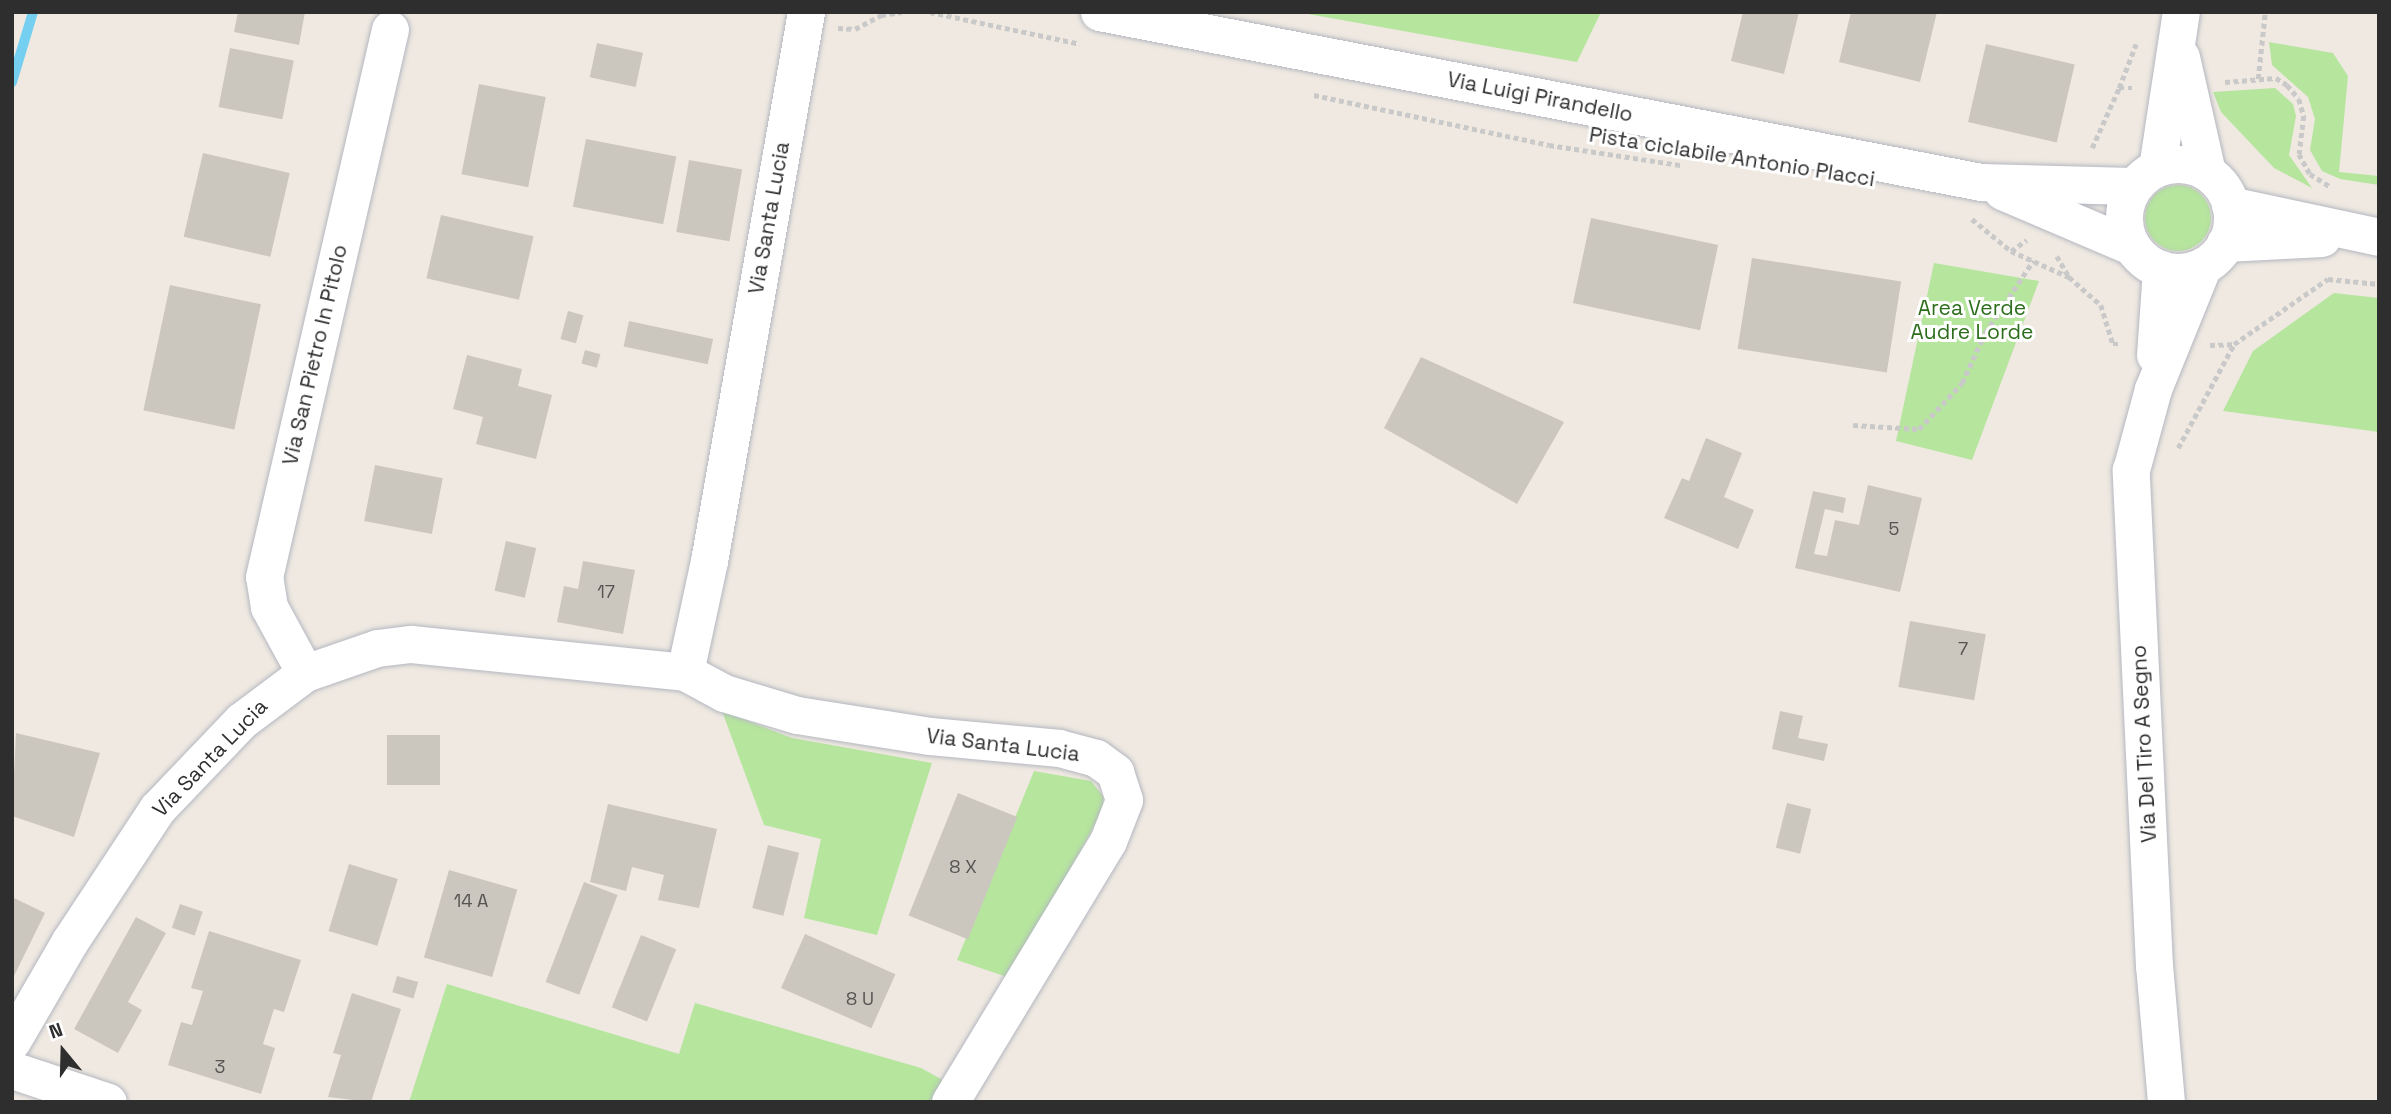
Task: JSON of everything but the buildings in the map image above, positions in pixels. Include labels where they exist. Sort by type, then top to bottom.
[{"type":"street","name":"Via Santa Lucia","points":[[685,671],[709,561],[806,12]]},
{"type":"street","points":[[2179,23],[2188,84],[2207,172],[2230,205],[2374,236]]},
{"type":"street","points":[[2131,246],[2124,216],[2145,177],[2179,23]]},
{"type":"street","name":"Via San Pietro In Pitolo","points":[[305,673],[269,607],[264,577],[390,29]]},
{"type":"street","name":"Via Luigi Pirandello","points":[[1096,30],[1981,182],[2145,177],[2174,163],[2207,172]]},
{"type":"street","name":"Via Luigi Pirandello","points":[[1981,182],[2131,246],[2161,269]]},
{"type":"street","points":[[2214,254],[2230,205]]},
{"type":"street","points":[[2161,269],[2189,270],[2214,254],[2374,236]]},
{"type":"street","name":"Via Del Tiro A Segno","points":[[2166,1102],[2154,966],[2131,470],[2163,348],[2214,254]]},
{"type":"street","name":"Via Del Tiro A Segno","points":[[2161,269],[2163,348]]},
{"type":"street","name":"Via Santa Lucia","points":[[12,1041],[70,941],[157,809],[241,721],[305,673],[377,648],[411,644],[685,671],[724,693],[797,715],[930,736],[1059,748],[1096,758],[1115,772],[1124,800],[1108,841],[950,1102]]},
{"type":"street","points":[[12,1070],[108,1102]]},
{"type":"path","points":[[930,12],[1096,30]]},
{"type":"path","points":[[2258,79],[2265,12]]},
{"type":"path","points":[[2119,88],[2139,38]]},
{"type":"path","points":[[2188,84],[2276,78],[2300,99],[2304,116],[2298,154],[2310,174],[2339,190]]},
{"type":"path","name":"Pista ciclabile Antonio Placci","points":[[1307,93],[1549,145],[1685,166]]},
{"type":"path","points":[[1969,216],[2011,251],[2069,277],[2101,305],[2113,344],[2163,348],[2234,344]]},
{"type":"path","points":[[1853,425],[1920,429],[1962,383],[1985,333],[2033,261]]},
{"type":"path","points":[[2174,460],[2234,344],[2328,279],[2379,284]]},
{"type":"green space","points":[[1297,12],[1601,12],[1577,62]]},
{"type":"green space","points":[[2269,42],[2333,53],[2348,76],[2339,172],[2379,176],[2379,185],[2340,179],[2322,171],[2310,150],[2315,119],[2308,97],[2272,65]]},
{"type":"green space","points":[[2275,88],[2293,104],[2296,116],[2289,155],[2312,188],[2274,168],[2221,112],[2213,92]]},
{"type":"green space","points":[[2171,185],[2185,185],[2197,190],[2206,199],[2211,218],[2209,231],[2202,242],[2185,251],[2171,251],[2159,246],[2150,237],[2145,225],[2145,211],[2150,199],[2159,190]]},
{"type":"green space","name":"Area Verde Audre Lorde","points":[[1934,263],[2039,281],[1972,460],[1896,441]]},
{"type":"green space","points":[[2334,293],[2379,298],[2379,432],[2223,411],[2253,351]]},
{"type":"green space","points":[[722,711],[792,738],[932,763],[877,935],[804,918],[821,839],[764,825]]},
{"type":"green space","points":[[1034,771],[1091,781],[1103,796],[1103,810],[1010,978],[957,960]]},
{"type":"green space","points":[[447,984],[679,1054],[695,1003],[921,1068],[950,1084],[934,1102],[409,1102]]},
{"type":"waterway","points":[[12,82],[33,12]]}]
